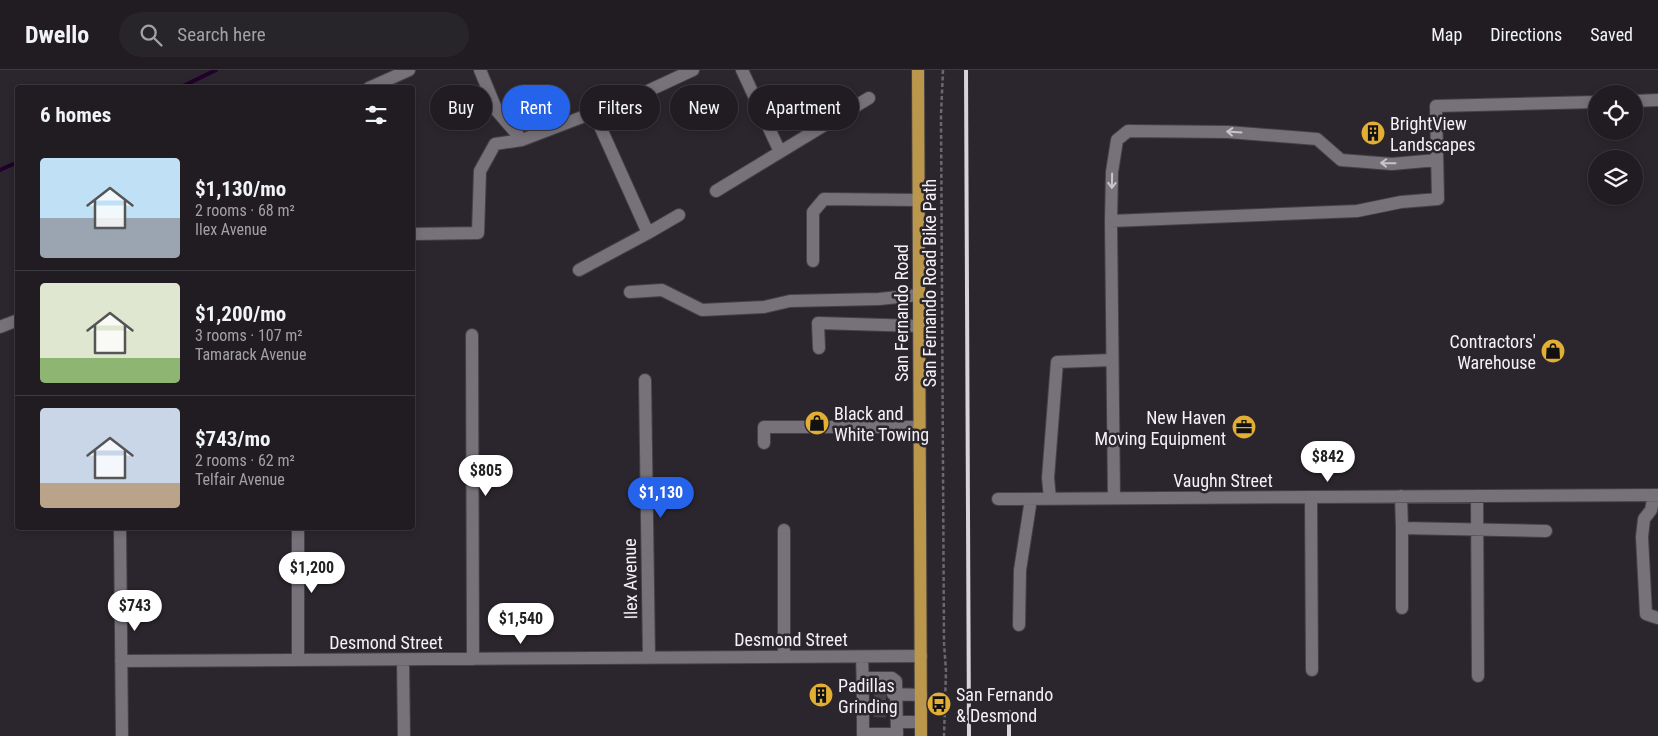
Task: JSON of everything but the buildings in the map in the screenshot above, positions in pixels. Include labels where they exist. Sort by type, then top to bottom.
[{"type":"main road","name":"San Fernando Road","points":[[918,70],[921,736]]},
{"type":"street","points":[[376,85],[409,70]]},
{"type":"street","points":[[480,70],[497,111],[522,140]]},
{"type":"street","points":[[649,85],[668,75],[693,70]]},
{"type":"street","points":[[742,70],[780,152]]},
{"type":"street","points":[[716,191],[869,98]]},
{"type":"street","points":[[1643,101],[1658,100]]},
{"type":"street","points":[[1111,221],[1357,211],[1400,202],[1438,199],[1436,106],[1588,102]]},
{"type":"street","points":[[415,234],[478,233],[480,171],[495,144],[522,140],[580,118]]},
{"type":"street","points":[[602,130],[648,233]]},
{"type":"street","points":[[1114,498],[1111,221],[1112,172],[1117,140],[1128,131],[1228,132],[1317,139],[1340,160],[1392,164],[1437,160]]},
{"type":"street","points":[[814,261],[814,212],[824,200],[918,200]]},
{"type":"street","points":[[579,270],[679,215]]},
{"type":"street","points":[[630,292],[662,290],[702,310],[764,307],[790,300],[879,299],[918,295]]},
{"type":"street","points":[[0,327],[15,321]]},
{"type":"street","points":[[819,348],[818,323],[919,326]]},
{"type":"street","points":[[472,335],[473,659]]},
{"type":"street","points":[[1050,498],[1048,478],[1057,362],[1112,360]]},
{"type":"street","name":"Ilex Avenue","points":[[645,380],[649,658]]},
{"type":"street","points":[[764,442],[764,427],[919,427]]},
{"type":"street","points":[[1656,495],[1652,510],[1644,519],[1642,537],[1646,614],[1658,618]]},
{"type":"street","name":"Vaughn Street","points":[[998,499],[1656,495]]},
{"type":"street","points":[[1401,496],[1402,608]]},
{"type":"street","points":[[1477,496],[1478,676]]},
{"type":"street","points":[[1311,497],[1312,670]]},
{"type":"street","points":[[1018,625],[1020,570],[1030,499]]},
{"type":"street","points":[[1402,528],[1546,531]]},
{"type":"street","points":[[120,530],[122,736]]},
{"type":"street","points":[[298,530],[298,660]]},
{"type":"street","points":[[784,530],[784,657]]},
{"type":"street","points":[[862,656],[862,678],[868,694],[868,711],[863,735],[897,734],[896,681],[892,678],[862,678]]},
{"type":"street","name":"Desmond Street","points":[[121,661],[921,656]]},
{"type":"street","points":[[403,660],[404,736]]},
{"type":"street","points":[[895,694],[921,695]]},
{"type":"street","points":[[896,715],[921,722]]},
{"type":"path","name":"San Fernando Road Bike Path","points":[[943,70],[941,115],[944,643],[946,671],[944,736]]},
{"type":"waterway","points":[[185,85],[216,70]]},
{"type":"waterway","points":[[0,170],[15,163]]},
{"type":"tunnel","points":[[874,694],[893,694]]},
{"type":"tunnel","points":[[874,711],[893,712]]},
{"type":"railway","points":[[966,70],[969,736]]},
{"type":"railway","points":[[1009,712],[1009,736]]},
{"type":"place","name":"BrightView Landscapes","points":[[1373,133]]},
{"type":"place","name":"Contractors' Warehouse","points":[[1553,351]]},
{"type":"place","name":"Black and White Towing","points":[[817,423]]},
{"type":"place","name":"New Haven Moving Equipment","points":[[1244,427]]},
{"type":"place","name":"Padillas Grinding","points":[[821,695]]},
{"type":"place","name":"San Fernando & Desmond","points":[[939,704]]}]
